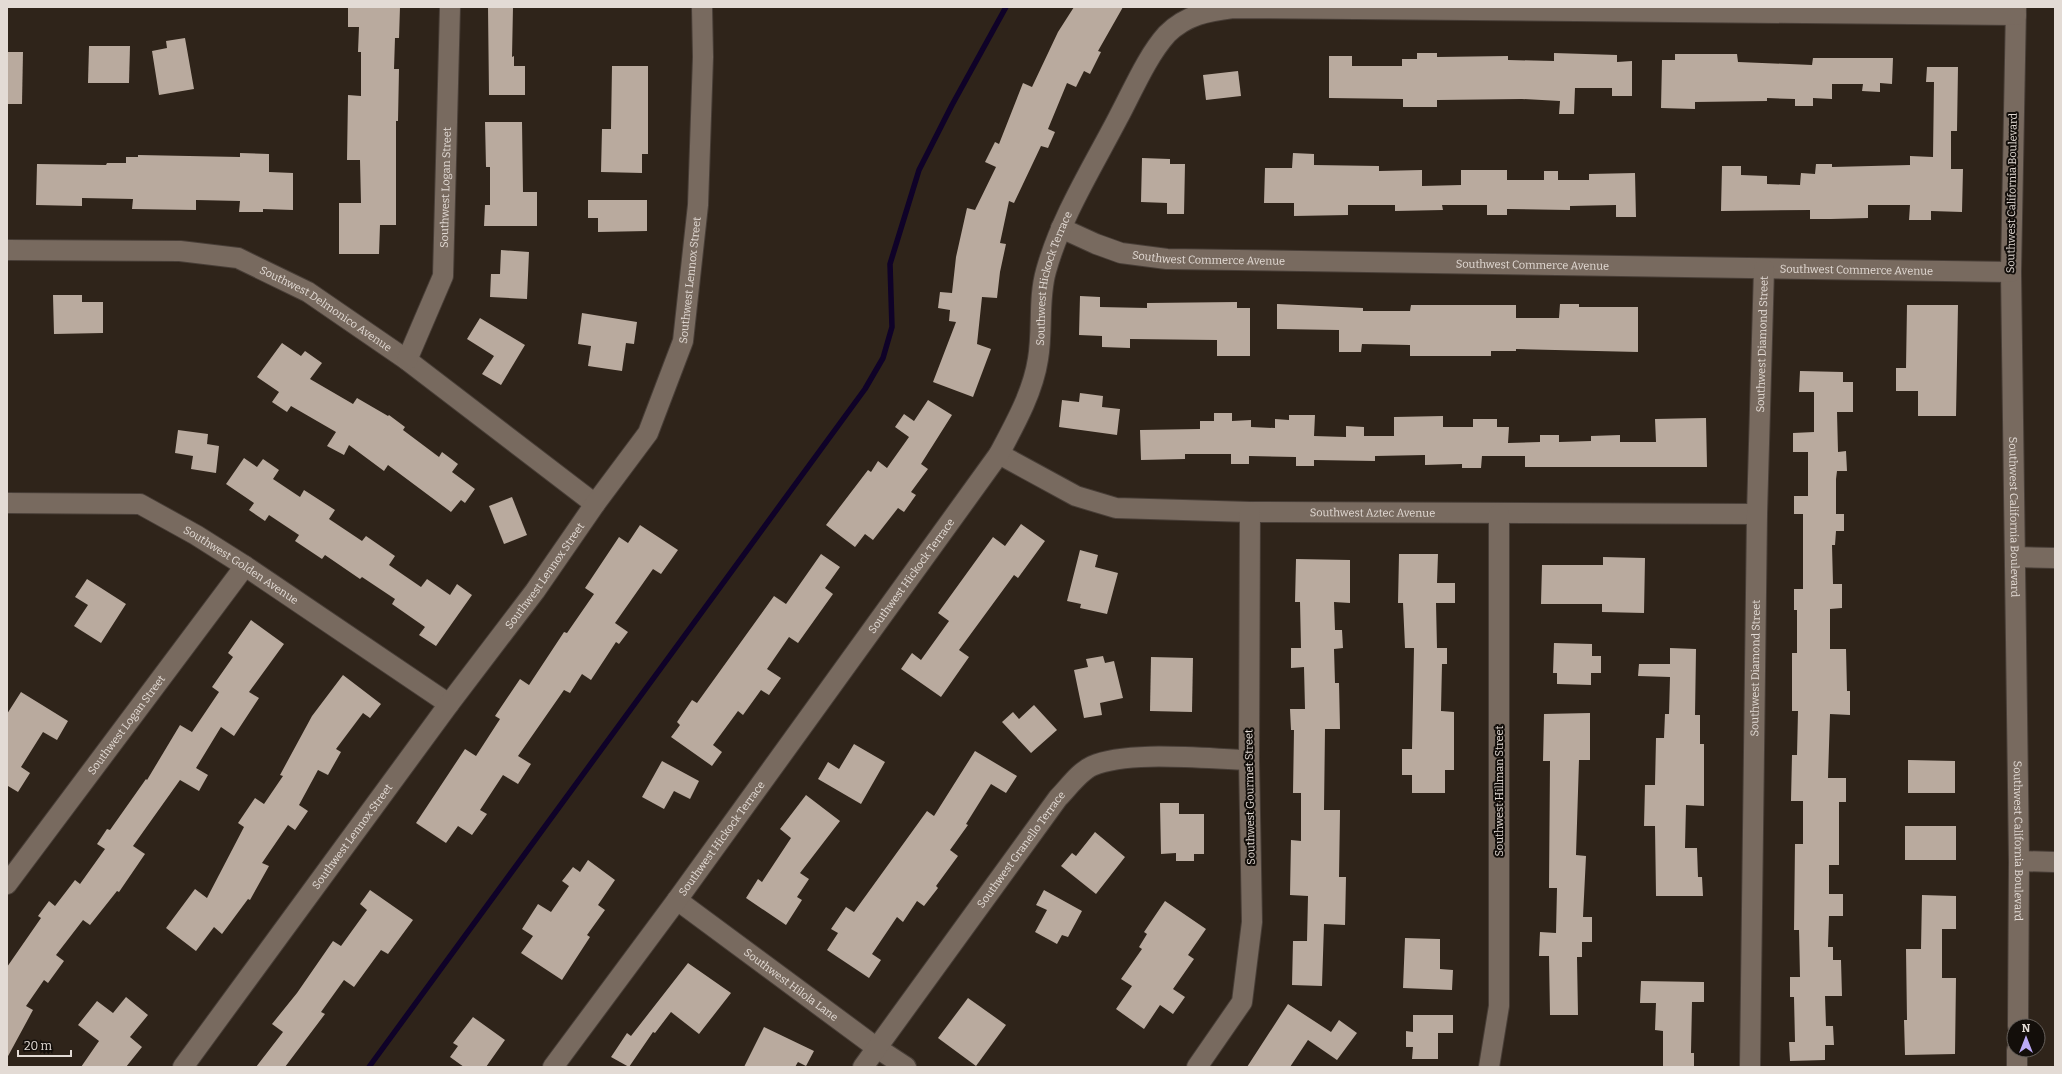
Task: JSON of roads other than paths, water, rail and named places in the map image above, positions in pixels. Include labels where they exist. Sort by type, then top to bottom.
[{"type":"street","name":"Southwest Logan Street","points":[[407,360],[443,276],[450,7]]},
{"type":"street","name":"Southwest Lennox Street","points":[[183,1067],[449,704],[535,591],[595,504],[648,433],[684,341],[698,205],[703,57],[702,7]]},
{"type":"street","name":"Southwest Hickock Terrace","points":[[553,1067],[677,900],[1000,454],[1020,415],[1032,382],[1038,359],[1041,300],[1045,273],[1061,228],[1142,74],[1167,35],[1192,16],[1212,11],[1233,8],[1353,8]]},
{"type":"street","points":[[1353,8],[2016,11]]},
{"type":"street","name":"Southwest California Boulevard","points":[[2016,11],[2011,272],[2019,861],[2018,1018]]},
{"type":"street","name":"Southwest Commerce Avenue","points":[[1061,228],[1096,244],[1121,253],[1167,258],[2011,272]]},
{"type":"street","name":"Southwest Delmonico Avenue","points":[[7,250],[180,251],[238,258],[308,292],[407,360],[595,504]]},
{"type":"street","name":"Southwest Diamond Street","points":[[1750,1067],[1758,514],[1764,269]]},
{"type":"street","name":"Southwest Aztec Avenue","points":[[1000,454],[1076,496],[1116,508],[1250,512],[1758,514]]},
{"type":"street","name":"Southwest Golden Avenue","points":[[7,503],[140,504],[196,535],[245,566],[449,704]]},
{"type":"street","name":"Southwest Gourmet Street","points":[[1197,1067],[1242,1002],[1252,922],[1249,760],[1250,512]]},
{"type":"street","name":"Southwest Hillman Street","points":[[1488,1067],[1499,1006],[1499,514]]},
{"type":"street","points":[[2015,557],[2055,558]]},
{"type":"street","name":"Southwest Logan Street","points":[[7,884],[245,566]]},
{"type":"street","name":"Southwest Granello Terrace","points":[[863,1067],[1058,798],[1090,767],[1105,762],[1143,758],[1249,760]]},
{"type":"street","points":[[2019,861],[2055,862]]},
{"type":"street","name":"Southwest Hilola Lane","points":[[677,900],[877,1048],[906,1067]]},
{"type":"waterway","points":[[369,1067],[865,389],[883,358],[892,327],[890,264],[919,170],[952,105],[1006,7]]}]
